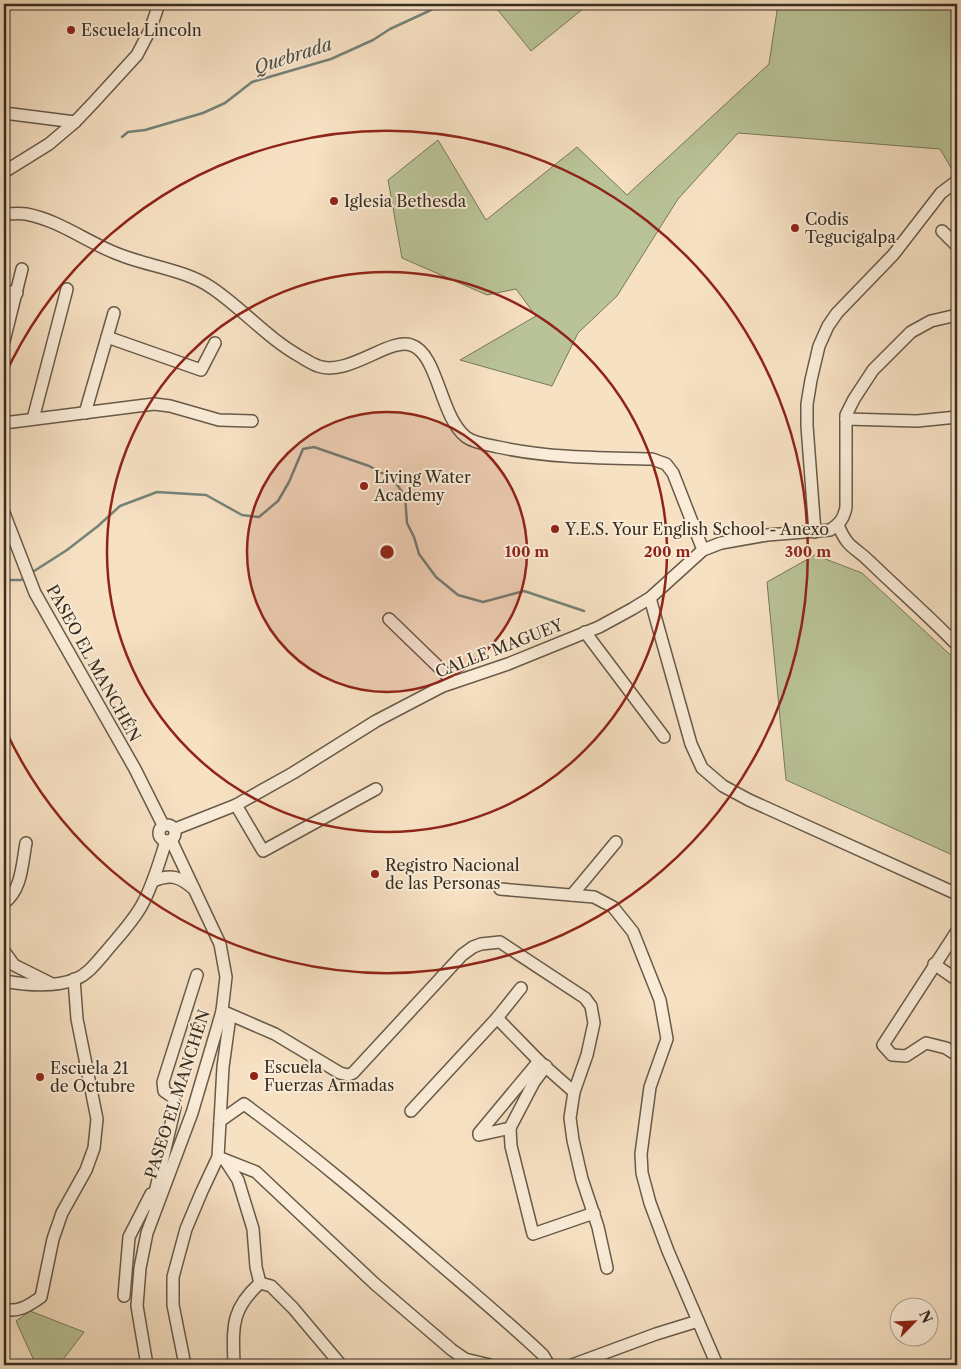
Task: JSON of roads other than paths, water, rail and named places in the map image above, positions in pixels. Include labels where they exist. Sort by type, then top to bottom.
[{"type":"street","points":[[4,172],[49,144],[75,122],[137,54],[150,30],[159,4]]},
{"type":"street","points":[[4,113],[75,122]]},
{"type":"street","points":[[815,532],[807,404],[819,346],[828,326],[837,313],[893,255],[941,193],[957,181]]},
{"type":"street","points":[[4,214],[26,214],[50,221],[113,252],[156,267],[192,276],[212,288],[287,350],[319,367],[336,368],[363,360],[396,345],[411,344],[423,353],[432,370],[452,421],[468,438],[526,453],[652,460],[666,464],[673,474],[703,550]]},
{"type":"street","points":[[942,231],[957,246]]},
{"type":"street","points":[[4,341],[22,269]]},
{"type":"street","points":[[33,419],[67,289]]},
{"type":"street","points":[[4,291],[17,293]]},
{"type":"street","points":[[85,413],[114,313]]},
{"type":"street","points":[[957,315],[931,321],[911,332],[873,370],[854,399],[846,415],[846,507],[844,517],[838,525],[843,538],[851,548],[868,560],[929,616],[957,645]]},
{"type":"street","points":[[107,337],[201,370],[214,342]]},
{"type":"street","points":[[4,422],[154,404],[170,406],[219,420],[252,421]]},
{"type":"street","points":[[846,419],[918,420],[957,417]]},
{"type":"street","name":"PASEO EL MANCHÉN","points":[[4,513],[35,593],[135,769],[169,834],[220,944],[226,977],[226,1014],[147,1234],[140,1268],[137,1306],[147,1365]]},
{"type":"street","name":"CALLE MAGUEY","points":[[169,834],[236,805],[376,721],[453,681],[508,664],[585,632],[632,609],[650,598],[703,550],[730,541],[767,535],[830,530],[838,525]]},
{"type":"street","points":[[650,598],[691,744],[702,768],[724,786],[749,800],[957,894]]},
{"type":"street","points":[[389,620],[453,681]]},
{"type":"street","points":[[585,632],[664,737]]},
{"type":"street","points":[[236,805],[263,851],[376,789]]},
{"type":"street","points":[[4,981],[18,984],[52,984],[74,979],[90,969],[126,929],[141,906],[153,881],[169,834]]},
{"type":"street","points":[[572,895],[616,842]]},
{"type":"street","points":[[4,903],[13,897],[21,874],[26,843]]},
{"type":"street","points":[[153,881],[166,876],[176,878],[186,882],[195,890]]},
{"type":"street","points":[[500,889],[594,897],[612,906],[633,932],[660,1000],[667,1039],[650,1088],[641,1154],[642,1173],[650,1203],[668,1251],[717,1365]]},
{"type":"street","points":[[957,931],[883,1045],[892,1055],[906,1056],[926,1043],[946,1048],[957,1056]]},
{"type":"street","points":[[185,1365],[173,1305],[173,1277],[186,1229],[202,1191],[221,1158],[220,1121],[226,1014],[275,1034],[340,1073],[348,1075],[353,1073],[462,955],[481,944],[500,942],[585,998],[592,1006],[594,1023],[588,1055],[574,1092],[570,1118],[582,1179],[594,1213],[607,1268]]},
{"type":"street","points":[[4,951],[14,966],[52,984]]},
{"type":"street","points":[[934,964],[957,980]]},
{"type":"street","points":[[147,1234],[155,1188],[175,1107],[175,1101],[172,1096],[164,1091],[163,1082],[197,975]]},
{"type":"street","points":[[4,1309],[23,1309],[41,1297],[56,1230],[62,1212],[86,1170],[94,1148],[97,1119],[76,1018],[74,979]]},
{"type":"street","points":[[411,1111],[497,1018],[521,988]]},
{"type":"street","points":[[497,1018],[574,1092]]},
{"type":"street","points":[[543,1064],[510,1128],[511,1146],[533,1234],[594,1213]]},
{"type":"street","points":[[510,1128],[480,1135],[479,1132],[543,1064]]},
{"type":"street","points":[[220,1121],[244,1104],[354,1189],[488,1304],[543,1355],[549,1365]]},
{"type":"street","points":[[221,1158],[238,1180],[253,1230],[256,1267],[260,1284]]},
{"type":"street","points":[[221,1158],[256,1172],[375,1284],[452,1350],[465,1359],[490,1365]]},
{"type":"street","points":[[124,1296],[129,1237],[155,1188]]},
{"type":"street","points":[[234,1365],[233,1332],[237,1312],[247,1295],[260,1284]]},
{"type":"street","points":[[260,1284],[271,1286],[293,1308],[341,1365]]},
{"type":"street","points":[[572,1365],[656,1334],[698,1321]]},
{"type":"waterway","name":"Quebrada","points":[[122,137],[128,132],[145,130],[203,113],[225,103],[252,82],[331,59],[373,40],[390,29],[442,4]]},
{"type":"waterway","points":[[31,573],[67,550],[120,506],[157,492],[206,495],[242,515],[259,517],[278,501],[289,482],[303,449],[314,447],[369,466],[393,479],[405,496],[407,523],[419,554],[436,577],[458,595],[483,602],[524,591],[584,611]]},
{"type":"waterway","points":[[4,580],[21,580],[24,578]]},
{"type":"place","name":"Escuela Lincoln","points":[[71,30]]},
{"type":"place","name":"Iglesia Bethesda","points":[[334,201]]},
{"type":"place","name":"Codis Tegucigalpa","points":[[795,228]]},
{"type":"place","name":"Living Water Academy","points":[[364,486]]},
{"type":"place","name":"Y.E.S. Your English School - Anexo","points":[[555,529]]},
{"type":"place","name":"Registro Nacional de las Personas","points":[[375,874]]},
{"type":"place","name":"Escuela Fuerzas Armadas","points":[[254,1076]]},
{"type":"place","name":"Escuela 21 de Octubre","points":[[40,1077]]}]
